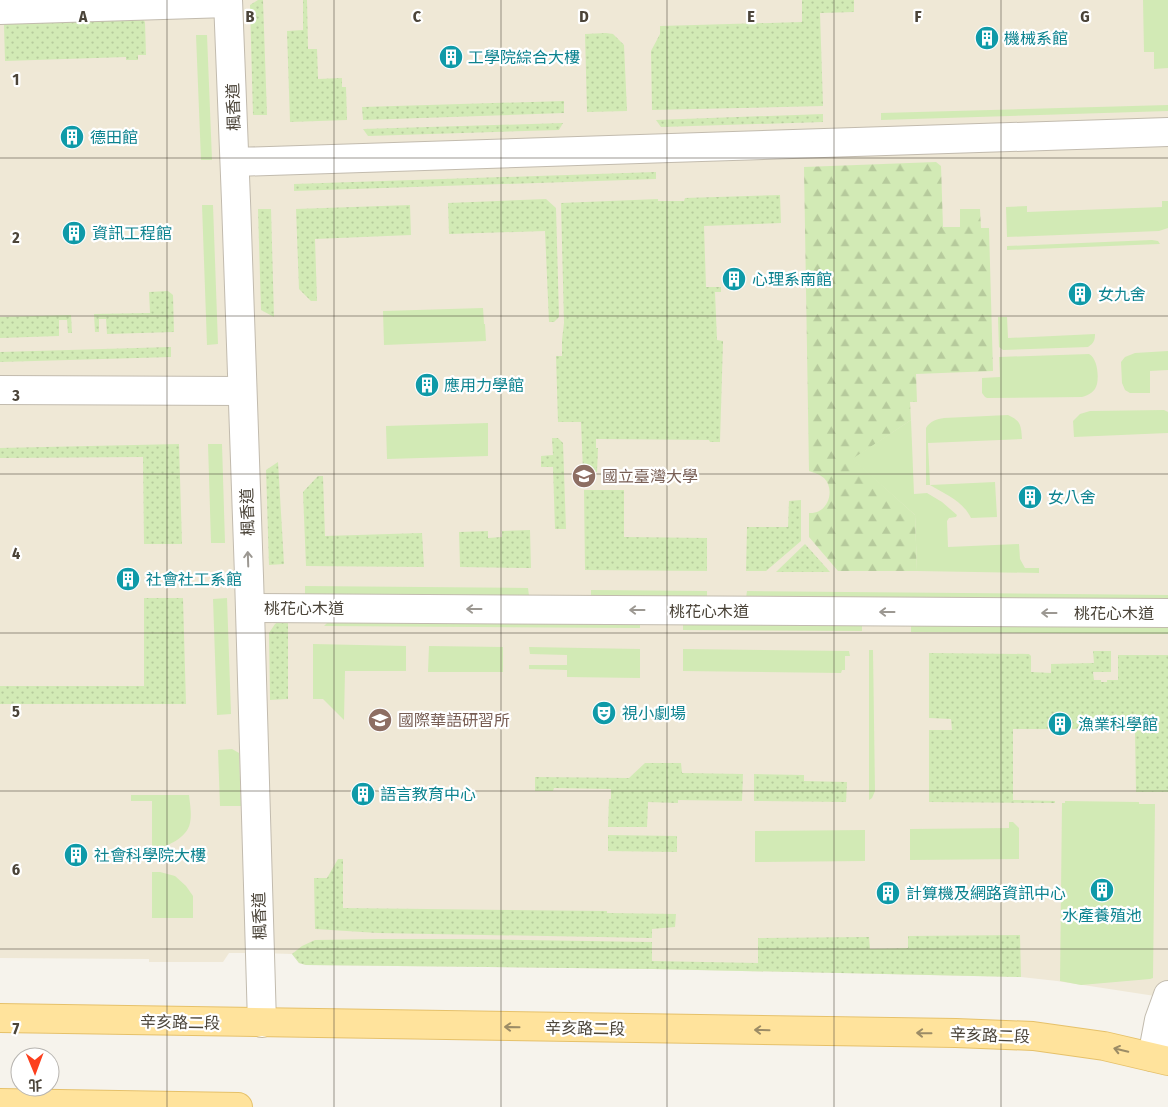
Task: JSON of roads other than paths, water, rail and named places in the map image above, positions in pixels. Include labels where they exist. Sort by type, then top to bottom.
[{"type":"main road","name":"辛亥路二段","points":[[0,1018],[956,1033],[1033,1036],[1104,1046],[1160,1059]]},
{"type":"main road","points":[[0,1104],[238,1107]]},
{"type":"street","points":[[0,10],[228,2]]},
{"type":"street","name":"楓香道","points":[[228,2],[250,608],[262,1023]]},
{"type":"street","points":[[235,162],[1168,132]]},
{"type":"street","points":[[0,390],[242,391]]},
{"type":"street","name":"桃花心木道","points":[[250,608],[1168,613]]},
{"type":"street","points":[[1160,1059],[1159,1020],[1168,995]]},
{"type":"place","name":"機械系館","points":[[987,38]]},
{"type":"place","name":"工學院綜合大樓","points":[[451,57]]},
{"type":"place","name":"德田館","points":[[72,137]]},
{"type":"place","name":"資訊工程館","points":[[74,233]]},
{"type":"place","name":"心理系南館","points":[[734,279]]},
{"type":"place","name":"女九舍","points":[[1080,294]]},
{"type":"place","name":"應用力學館","points":[[427,385]]},
{"type":"place","name":"國立臺灣大學","points":[[584,476]]},
{"type":"place","name":"女八舍","points":[[1030,497]]},
{"type":"place","name":"社會社工系館","points":[[128,579]]},
{"type":"place","name":"視小劇場","points":[[604,713]]},
{"type":"place","name":"國際華語研習所","points":[[380,720]]},
{"type":"place","name":"漁業科學館","points":[[1060,724]]},
{"type":"place","name":"語言教育中心","points":[[363,794]]},
{"type":"place","name":"社會科學院大樓","points":[[76,855]]},
{"type":"place","name":"水產養殖池","points":[[1102,890]]},
{"type":"place","name":"計算機及網路資訊中心","points":[[888,893]]}]
